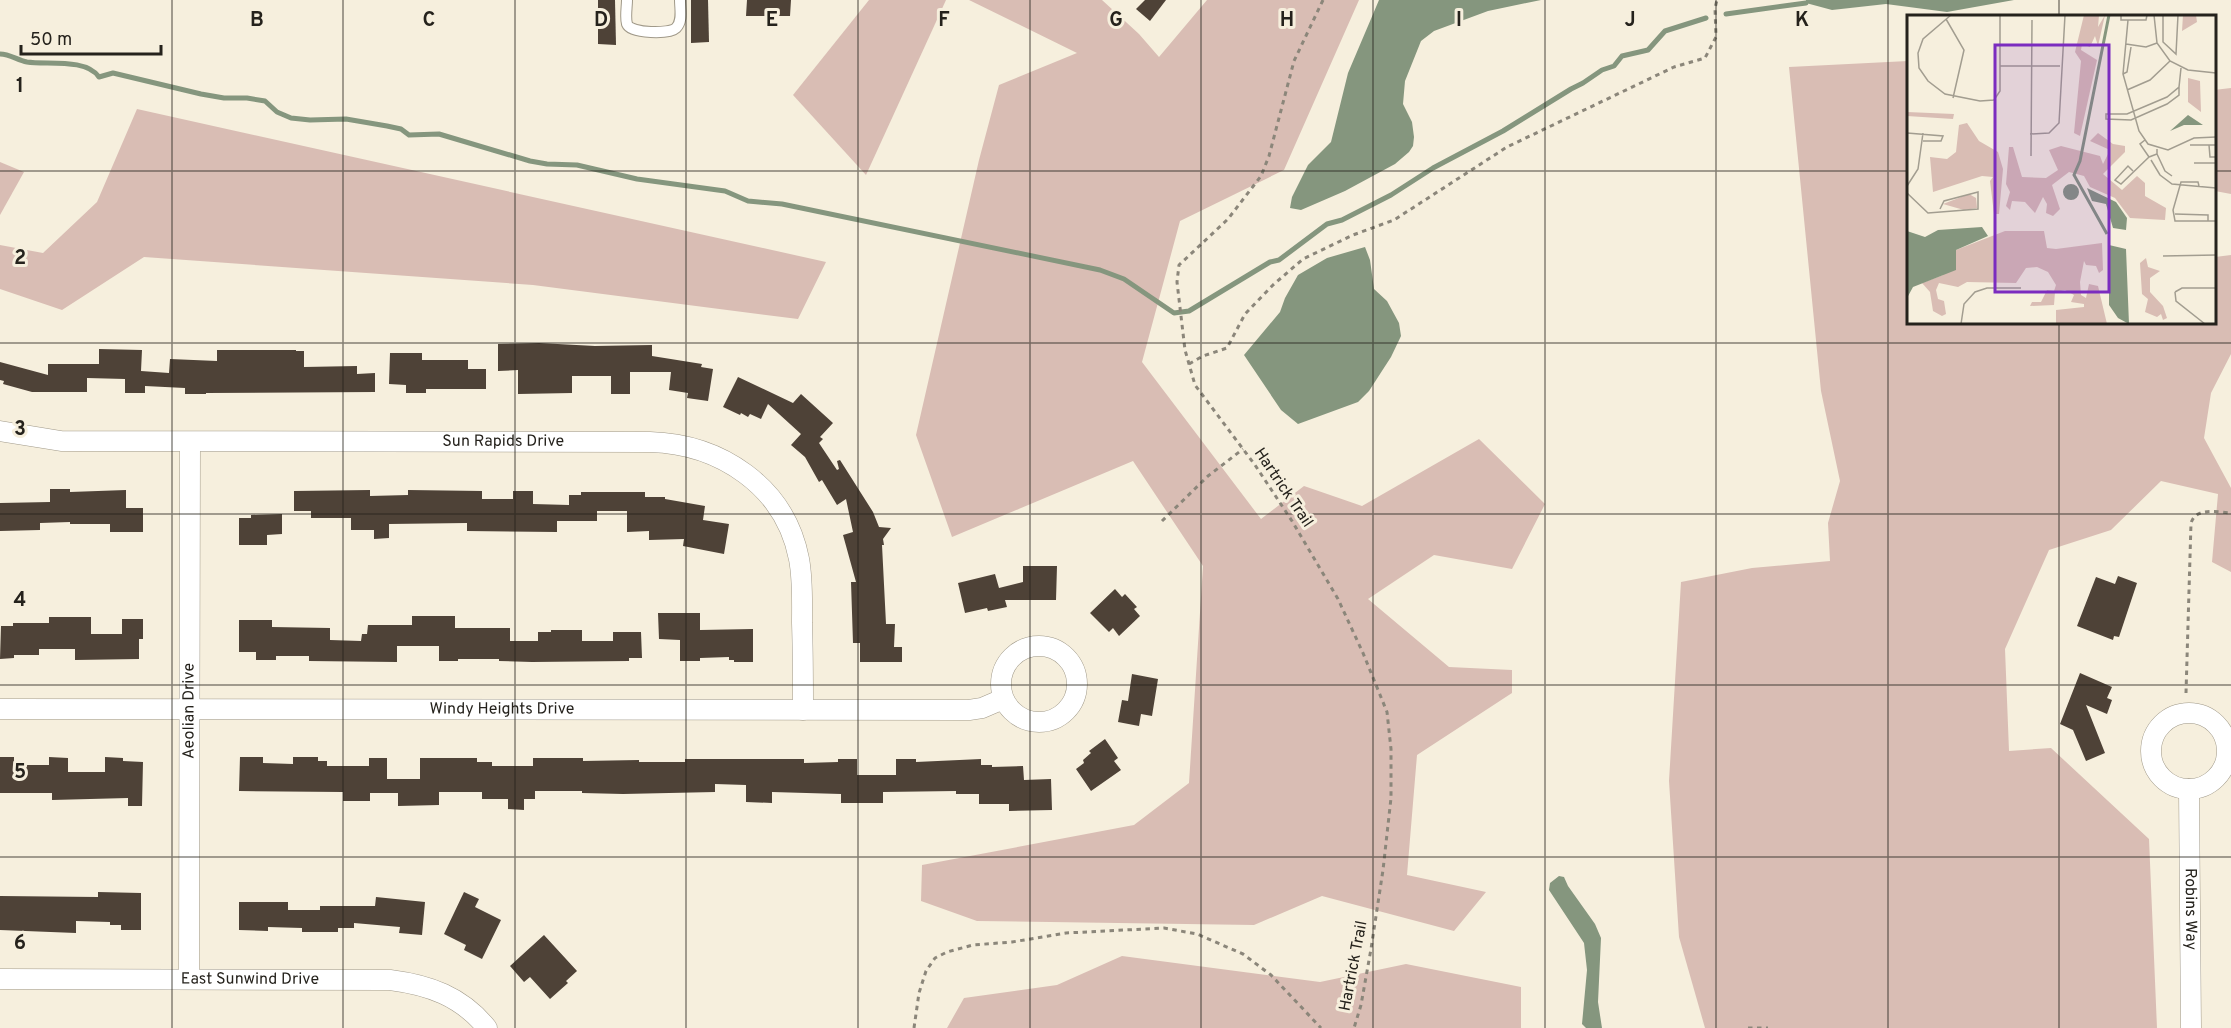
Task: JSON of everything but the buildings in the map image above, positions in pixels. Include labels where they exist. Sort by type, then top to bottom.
[{"type":"street","name":"Sun Rapids Drive","points":[[0,431],[61,441],[658,442],[685,445],[718,456],[763,489],[785,521],[793,539],[802,577],[803,710]]},
{"type":"street","name":"Aeolian Drive","points":[[189,980],[190,442]]},
{"type":"street","name":"Windy Heights Drive","points":[[0,709],[969,710],[1004,699]]},
{"type":"street","name":"Robins Way","points":[[2189,789],[2190,1028]]},
{"type":"street","name":"East Sunwind Drive","points":[[0,979],[390,980],[436,989],[474,1014],[487,1028]]},
{"type":"lane","points":[[627,0],[627,24],[631,30],[637,32],[672,30],[678,27],[680,0]]},
{"type":"path","name":"Hartrick Trail","points":[[1323,0],[1294,61],[1269,156],[1261,176],[1228,219],[1179,265],[1177,282],[1185,350],[1195,385],[1243,449],[1292,521],[1338,599],[1363,653],[1386,712],[1391,749],[1390,810],[1362,1005],[1354,1028]]},
{"type":"path","points":[[1189,364],[1203,356],[1227,348],[1245,314],[1303,259],[1353,235],[1394,220],[1507,147],[1674,67],[1705,58],[1716,37],[1717,0]]},
{"type":"path","points":[[1162,521],[1208,476],[1243,449]]},
{"type":"path","points":[[2186,693],[2191,523],[2193,516],[2198,512],[2231,513]]},
{"type":"path","name":"Hartrick Trail","points":[[914,1028],[919,993],[926,971],[935,958],[946,952],[973,945],[1012,942],[1066,933],[1164,928],[1197,934],[1243,954],[1271,975],[1321,1028]]},
{"type":"path","points":[[1748,1028],[1768,1028]]},
{"type":"shaded area","points":[[869,0],[946,0],[866,175],[793,95]]},
{"type":"shaded area","points":[[969,0],[1102,0],[1139,34],[1159,57],[1207,0],[1359,0],[1284,170],[1180,221],[1142,362],[1261,519],[1304,486],[1362,506],[1479,439],[1545,504],[1512,569],[1434,555],[1368,599],[1449,667],[1512,670],[1512,693],[1417,755],[1407,875],[1486,892],[1454,931],[1322,896],[1254,925],[977,921],[921,901],[922,865],[1134,825],[1189,783],[1203,566],[1133,461],[952,537],[916,435],[979,160],[999,85],[1077,53]]},
{"type":"shaded area","points":[[1379,0],[1541,0],[1488,11],[1434,31],[1421,41],[1405,81],[1403,104],[1412,122],[1414,137],[1413,146],[1409,152],[1395,164],[1345,191],[1301,210],[1290,208],[1292,197],[1308,165],[1331,142],[1348,73]]},
{"type":"shaded area","points":[[1806,0],[2014,0],[1947,12],[1886,4],[1832,10],[1806,3]]},
{"type":"shaded area","points":[[1907,61],[1907,324],[2216,324],[2216,257],[2231,255],[2231,354],[2211,393],[2204,438],[2231,488],[2231,572],[2212,562],[2218,494],[2161,481],[2111,530],[2049,550],[2005,649],[2009,751],[2051,748],[2149,839],[2157,1028],[1705,1028],[1679,937],[1669,781],[1681,582],[1752,568],[1830,561],[1828,523],[1840,481],[1821,391],[1789,67]]},
{"type":"shaded area","points":[[2231,88],[2231,194],[2216,191],[2216,90]]},
{"type":"shaded area","points":[[137,109],[826,262],[798,319],[533,285],[144,257],[62,310],[0,289],[0,245],[43,253],[97,202]]},
{"type":"shaded area","points":[[0,162],[24,172],[0,215]]},
{"type":"shaded area","points":[[1365,247],[1370,260],[1374,289],[1387,301],[1399,323],[1401,336],[1391,357],[1369,391],[1358,402],[1298,424],[1281,410],[1244,355],[1280,312],[1298,275],[1327,258]]},
{"type":"shaded area","points":[[1559,876],[1564,877],[1595,924],[1601,938],[1598,1002],[1602,1028],[1586,1028],[1582,1024],[1587,970],[1584,943],[1549,890],[1550,883]]},
{"type":"shaded area","points":[[1122,956],[1320,982],[1406,964],[1521,987],[1521,1028],[947,1028],[964,998],[1057,985]]},
{"type":"waterway","points":[[1726,14],[1806,3]]},
{"type":"waterway","points":[[0,54],[27,62],[85,67],[99,77],[113,73],[201,94],[265,101],[277,112],[291,118],[346,119],[401,129],[409,135],[439,134],[530,161],[577,165],[637,179],[725,191],[748,201],[782,204],[1100,270],[1124,279],[1174,313],[1189,311],[1270,262],[1279,260],[1327,224],[1342,220],[1391,195],[1433,168],[1503,131],[1602,70],[1614,66],[1622,56],[1648,50],[1665,31],[1706,18]]}]
